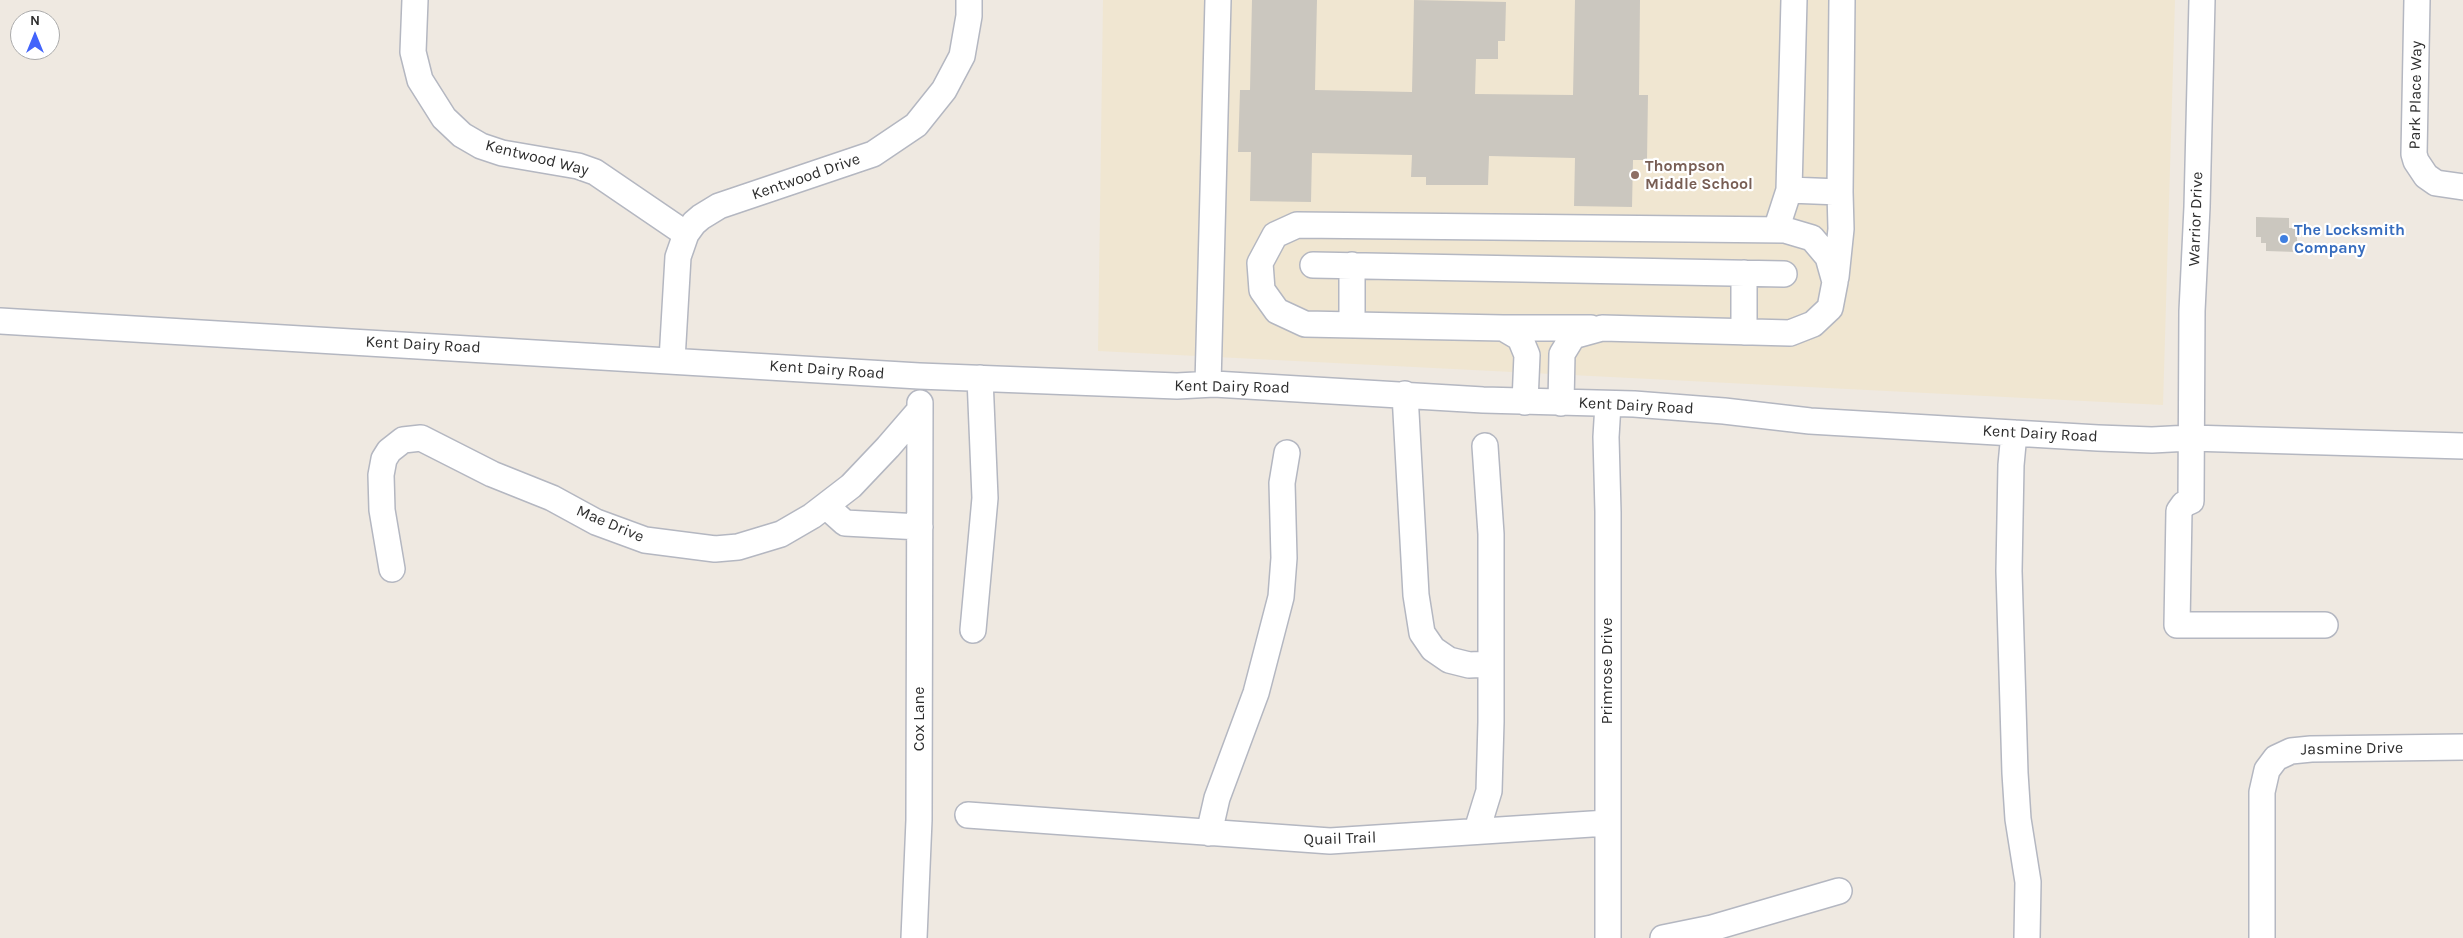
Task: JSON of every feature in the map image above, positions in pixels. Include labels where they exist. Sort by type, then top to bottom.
[{"type":"street","name":"Kentwood Way","points":[[415,0],[413,52],[420,80],[444,118],[462,135],[481,146],[502,153],[578,166],[595,172],[686,234]]},
{"type":"street","name":"Kentwood Drive","points":[[672,360],[678,257],[686,234],[701,217],[720,206],[873,154],[898,139],[916,125],[931,109],[944,90],[962,56],[969,16],[969,0]]},
{"type":"street","points":[[1208,384],[1218,0]]},
{"type":"street","points":[[1776,230],[1789,190],[1794,0]]},
{"type":"street","points":[[1835,282],[1828,257],[1812,238],[1785,230],[1297,225],[1275,235],[1260,263],[1262,290],[1277,311],[1305,324],[1602,328],[1790,334],[1813,324],[1830,308],[1835,282],[1841,229],[1842,0]]},
{"type":"street","name":"Warrior Drive","points":[[2202,0],[2190,438],[2191,501],[2184,504],[2179,511],[2177,625],[2325,625]]},
{"type":"street","name":"Park Place Way","points":[[2417,0],[2414,154],[2416,161],[2426,176],[2436,183],[2463,187]]},
{"type":"street","points":[[1789,190],[1840,192]]},
{"type":"street","points":[[1313,265],[1784,274]]},
{"type":"street","points":[[1352,266],[1352,325]]},
{"type":"street","points":[[1744,273],[1744,332]]},
{"type":"street","name":"Kent Dairy Road","points":[[0,321],[919,376],[1177,386],[1208,384],[1525,402],[1608,404],[1724,411],[1810,422],[2014,433],[2152,440],[2190,438],[2229,441],[2463,446]]},
{"type":"street","points":[[1503,328],[1520,338],[1526,355],[1525,402]]},
{"type":"street","points":[[1561,403],[1562,354],[1574,336],[1602,328]]},
{"type":"street","name":"Cox Lane","points":[[914,938],[919,820],[919,376]]},
{"type":"street","points":[[974,630],[985,498],[980,378]]},
{"type":"street","points":[[1405,394],[1416,595],[1422,633],[1433,649],[1449,660],[1469,665],[1491,664]]},
{"type":"street","name":"Primrose Drive","points":[[1608,404],[1606,437],[1608,512],[1608,938]]},
{"type":"street","name":"Mae Drive","points":[[392,568],[382,510],[381,476],[384,459],[389,451],[395,444],[411,438],[421,438],[492,474],[552,498],[596,522],[645,540],[677,546],[715,549],[738,547],[781,534],[812,516],[863,473],[920,410]]},
{"type":"street","points":[[2014,433],[2011,465],[2009,571],[2015,773],[2018,819],[2028,882],[2027,938]]},
{"type":"street","points":[[1477,830],[1489,791],[1491,534],[1485,446]]},
{"type":"street","points":[[1209,833],[1217,798],[1256,693],[1281,597],[1284,558],[1282,483],[1287,453]]},
{"type":"street","points":[[826,506],[845,524],[920,527]]},
{"type":"street","name":"Jasmine Drive","points":[[2262,938],[2262,792],[2267,770],[2276,758],[2291,751],[2311,749],[2463,747]]},
{"type":"street","name":"Quail Trail","points":[[968,815],[1330,841],[1607,823]]},
{"type":"street","points":[[1663,938],[1712,928],[1839,891]]},
{"type":"shaded area","name":"Thompson Middle School","points":[[1103,0],[2175,0],[2163,405],[1098,351]]},
{"type":"building","points":[[1252,0],[1317,0],[1315,90],[1412,92],[1414,0],[1506,2],[1505,41],[1498,41],[1498,59],[1476,59],[1475,94],[1573,95],[1575,0],[1640,0],[1639,95],[1648,95],[1647,160],[1633,160],[1632,207],[1574,206],[1575,158],[1489,156],[1488,185],[1426,185],[1426,177],[1411,177],[1412,155],[1312,153],[1311,202],[1250,201],[1251,152],[1238,152],[1240,90],[1250,90]]},
{"type":"building","points":[[2256,217],[2289,218],[2289,228],[2297,228],[2297,252],[2266,251],[2266,243],[2261,243],[2261,237],[2256,237]]},
{"type":"place","name":"Thompson Middle School","points":[[1635,175]]},
{"type":"place","name":"The Locksmith Company","points":[[2284,239]]}]
